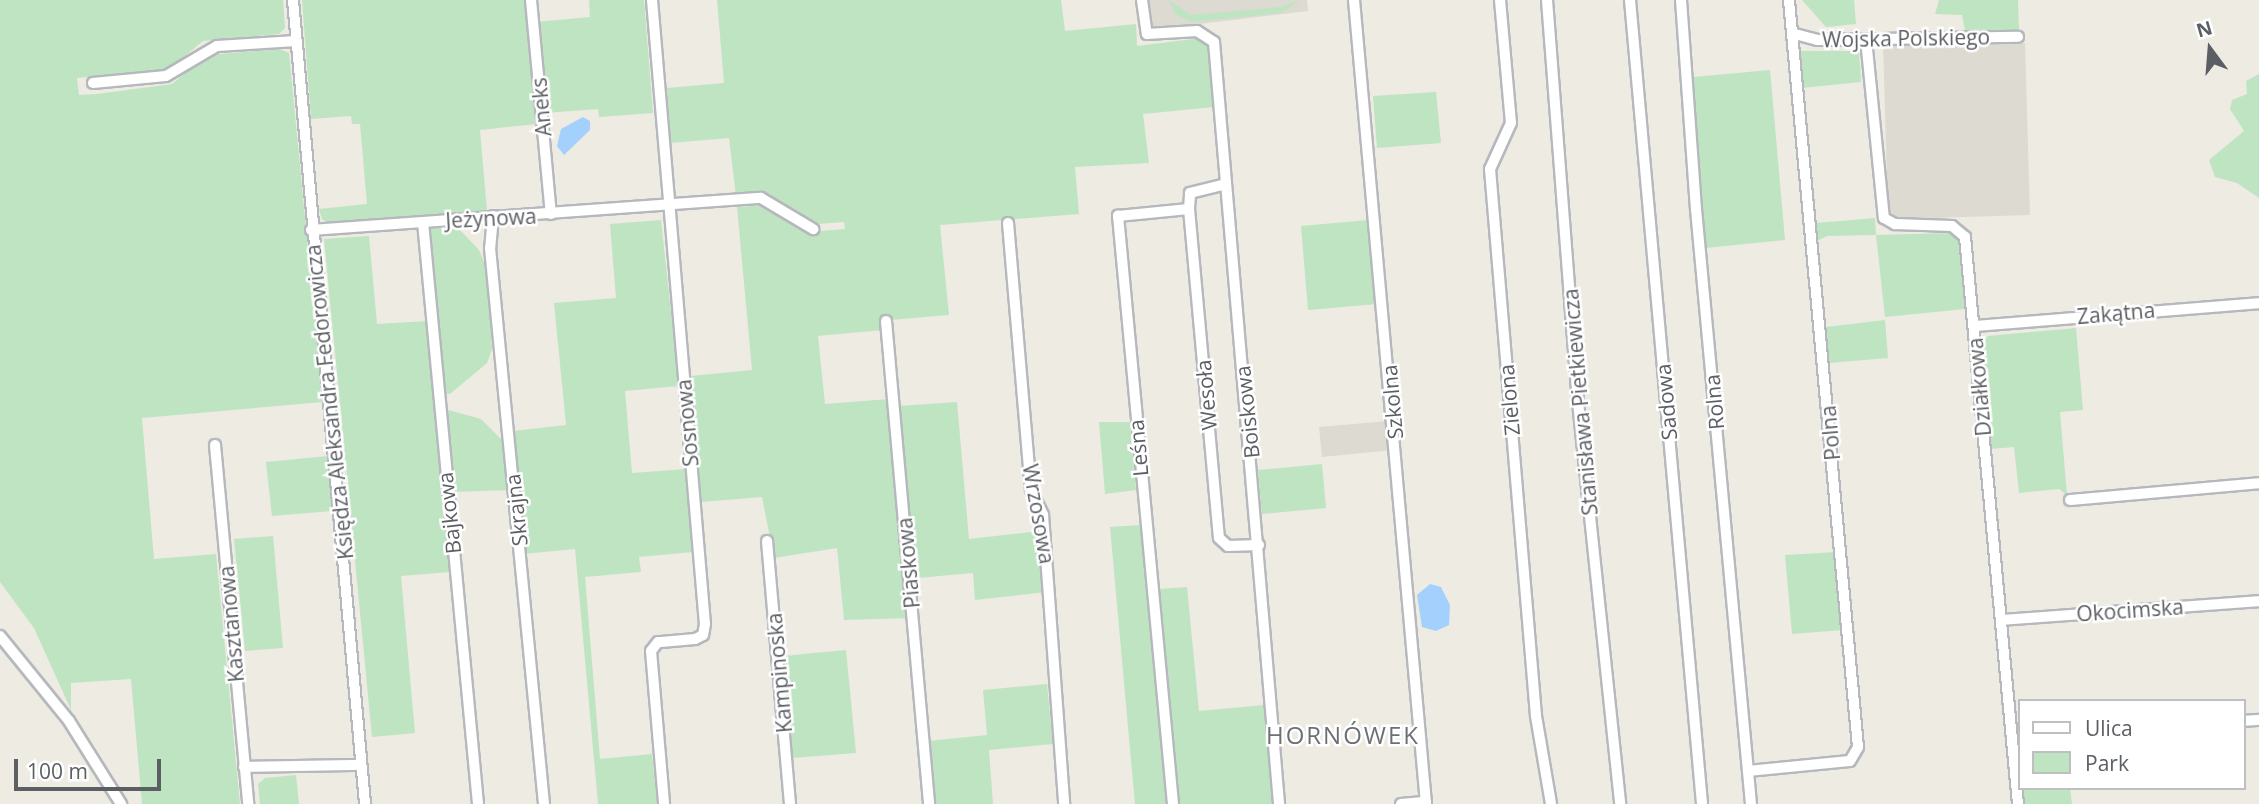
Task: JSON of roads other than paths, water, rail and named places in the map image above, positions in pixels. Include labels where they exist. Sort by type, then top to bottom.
[{"type":"street","name":"Księdza Aleksandra Fedorowicza","points":[[293,0],[311,230],[341,509],[365,804]]},
{"type":"street","name":"Aneks","points":[[531,0],[551,214]]},
{"type":"street","name":"Sosnowa","points":[[652,0],[705,624],[703,635],[695,639],[658,642],[651,651],[664,804]]},
{"type":"street","name":"Boiskowa","points":[[1142,0],[1147,34],[1197,31],[1214,42],[1279,804]]},
{"type":"street","name":"Szkolna","points":[[1354,0],[1426,803]]},
{"type":"street","name":"Zielona","points":[[1500,0],[1511,123],[1494,156],[1490,180],[1536,716],[1551,804]]},
{"type":"street","name":"Stanisława Pietkiewicza","points":[[1547,0],[1578,402],[1620,804]]},
{"type":"street","name":"Sadowa","points":[[1630,0],[1702,804]]},
{"type":"street","name":"Rolna","points":[[1681,0],[1751,804]]},
{"type":"street","name":"Polna","points":[[1748,771],[1850,761],[1858,747],[1795,34],[1788,0]]},
{"type":"street","name":"Wojska Polskiego","points":[[1795,34],[1817,40],[2018,37]]},
{"type":"street","name":"Działkowa","points":[[1866,39],[1880,210],[1895,224],[1952,226],[1962,232],[2001,620],[2016,737],[2018,804]]},
{"type":"street","points":[[93,83],[166,76],[217,46],[296,41]]},
{"type":"street","points":[[1189,209],[1190,193],[1225,184]]},
{"type":"street","points":[[670,204],[761,198],[813,229]]},
{"type":"street","name":"Jeżynowa","points":[[311,230],[670,204]]},
{"type":"street","name":"Wesoła","points":[[1189,209],[1219,538],[1228,546],[1259,545]]},
{"type":"street","name":"Leśna","points":[[1173,804],[1118,216],[1189,209]]},
{"type":"street","name":"Skrajna","points":[[493,216],[490,248],[544,804]]},
{"type":"street","name":"Bajkowa","points":[[423,222],[478,804]]},
{"type":"street","name":"Wrzosowa","points":[[1008,223],[1031,490],[1043,515],[1047,555],[1056,649],[1052,681],[1064,804]]},
{"type":"street","name":"Zakątna","points":[[1973,326],[2259,303]]},
{"type":"street","name":"Piaskowa","points":[[886,321],[929,804]]},
{"type":"street","name":"Kasztanowa","points":[[215,445],[248,804]]},
{"type":"street","points":[[2070,500],[2259,483]]},
{"type":"street","name":"Kampinoska","points":[[767,541],[790,804]]},
{"type":"street","name":"Okocimska","points":[[2001,620],[2259,601]]},
{"type":"street","points":[[0,636],[69,720],[121,804]]},
{"type":"street","points":[[244,766],[361,765]]},
{"type":"street","points":[[1401,804],[1426,803]]},
{"type":"water","points":[[583,117],[590,121],[590,130],[564,155],[557,146],[561,129]]},
{"type":"water","points":[[1430,584],[1441,587],[1450,605],[1449,625],[1436,631],[1422,627],[1417,595]]},
{"type":"district","name":"HORNÓWEK","points":[[1343,735]]}]
